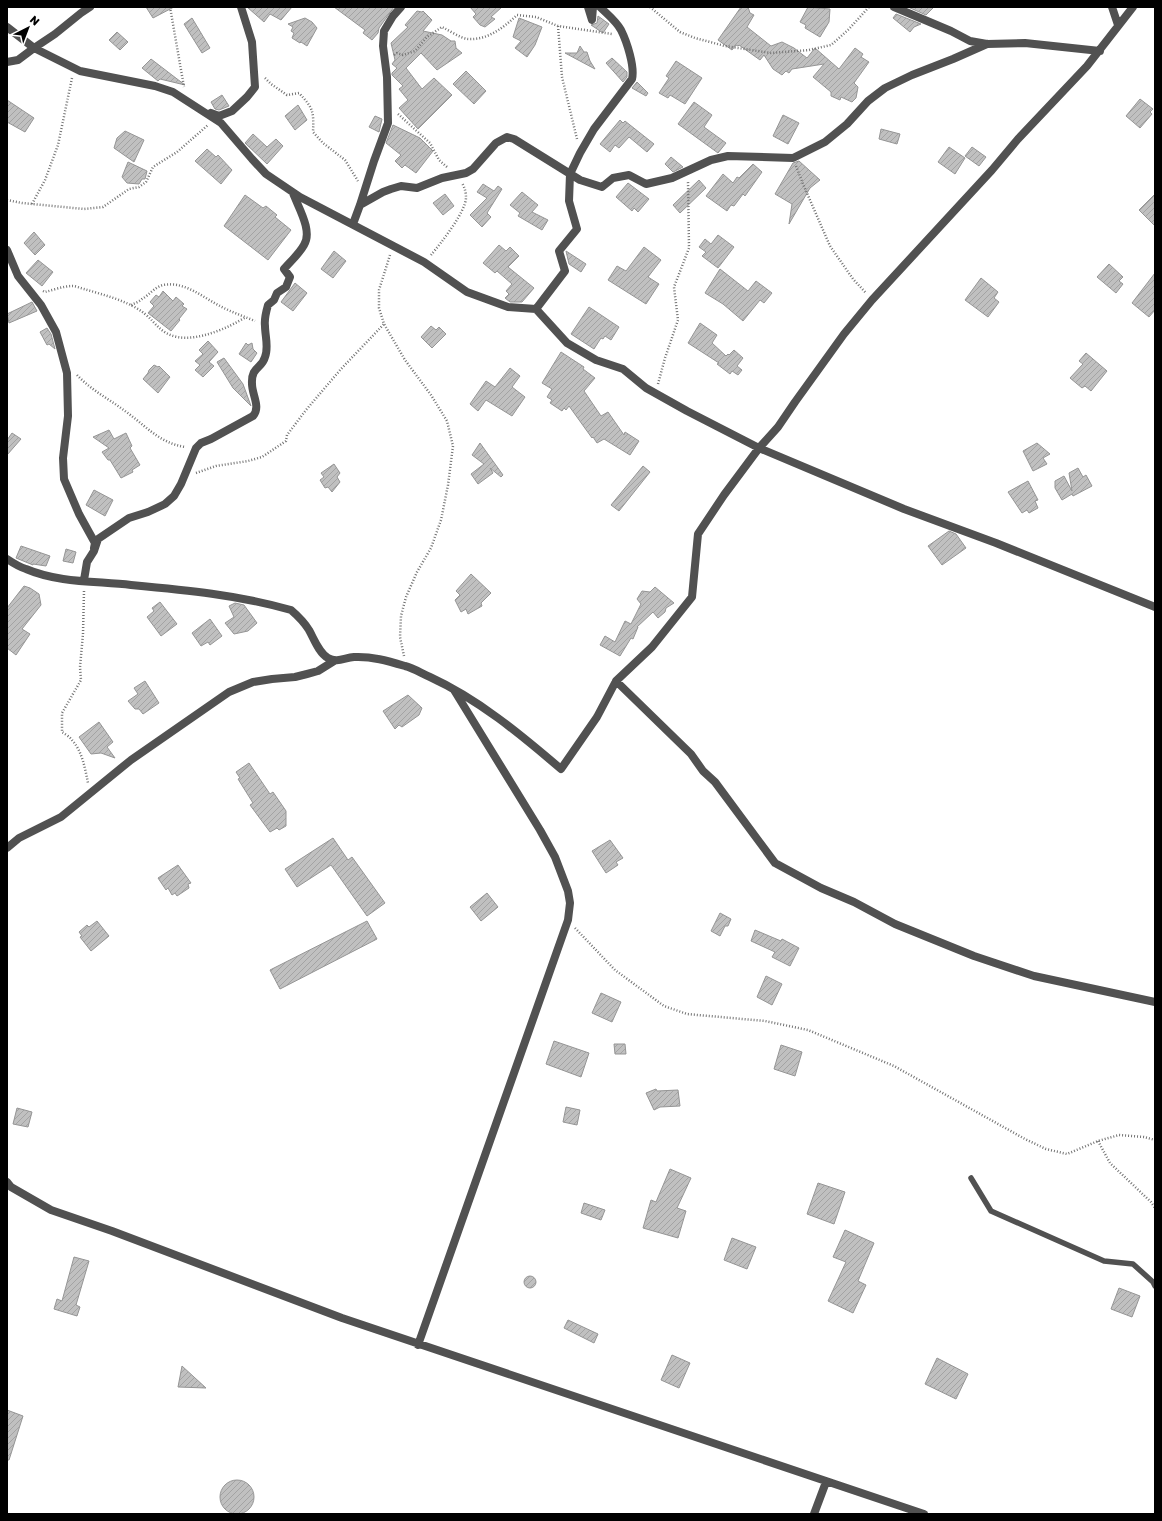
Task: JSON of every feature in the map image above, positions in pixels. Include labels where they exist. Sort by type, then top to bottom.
[{"type":"street","points":[[7,62],[18,60],[90,7]]},
{"type":"street","points":[[204,111],[219,116],[232,111],[255,87],[252,42],[240,7]]},
{"type":"street","points":[[352,224],[388,123],[388,104],[383,46],[384,31],[393,16],[401,7]]},
{"type":"street","points":[[588,7],[592,20],[593,7]]},
{"type":"street","points":[[536,309],[565,271],[559,251],[577,229],[569,201],[570,174],[594,129],[632,79],[632,61],[621,30],[600,7]]},
{"type":"street","points":[[894,7],[951,30],[970,41],[987,44],[1025,43],[1100,51]]},
{"type":"street","points":[[1112,7],[1118,25]]},
{"type":"street","points":[[7,848],[19,838],[61,816],[131,760],[229,692],[253,682],[295,677],[307,674],[334,661],[353,657],[366,657],[407,666],[453,687],[515,731],[561,769],[597,717],[616,682],[652,647],[692,597],[698,534],[724,495],[759,448],[778,427],[844,334],[872,300],[1100,51],[1118,25],[1133,7]]},
{"type":"street","points":[[7,27],[34,48],[74,69],[155,86],[173,92],[186,99],[221,123],[266,174],[293,193],[424,262],[467,292],[508,307],[536,309],[567,344],[596,360],[623,369],[646,388],[759,448],[904,509],[1155,607]]},
{"type":"street","points":[[360,205],[383,192],[401,186],[417,188],[442,178],[458,176],[473,169],[496,143],[507,137],[514,139],[580,180],[602,187],[613,178],[629,175],[646,184],[672,178],[711,160],[728,156],[793,158],[825,142],[847,124],[868,101],[885,88],[912,75],[987,44]]},
{"type":"street","points":[[84,580],[88,562],[98,539],[129,518],[148,512],[165,504],[174,496],[181,484],[186,468],[200,443],[211,439],[253,416],[256,412],[257,408],[252,378],[254,370],[266,357],[267,347],[264,325],[268,305],[274,300],[279,292],[286,287],[290,277],[284,269],[305,244],[308,236],[307,228],[293,193]]},
{"type":"street","points":[[7,250],[18,276],[40,305],[56,332],[67,373],[68,416],[63,458],[64,479],[79,514],[95,543],[94,551]]},
{"type":"street","points":[[7,559],[25,569],[45,576],[64,580],[84,580],[224,595],[291,610],[298,616],[308,629],[326,656],[334,661]]},
{"type":"street","points":[[616,682],[691,754],[703,771],[715,782],[776,863],[821,888],[854,902],[895,924],[974,956],[1034,976],[1155,1002]]},
{"type":"street","points":[[418,1345],[568,920],[570,903],[568,890],[555,857],[453,687]]},
{"type":"street","points":[[7,1182],[11,1187],[51,1210],[112,1231],[342,1318],[418,1345],[924,1514]]},
{"type":"street","points":[[814,1514],[826,1482]]},
{"type":"lane","points":[[971,1178],[991,1211],[1104,1261],[1133,1264],[1154,1282],[1155,1286]]},
{"type":"path","points":[[170,7],[186,99]]},
{"type":"path","points":[[650,7],[680,32],[695,38],[725,46],[771,53],[809,50],[830,45],[849,29],[869,7]]},
{"type":"path","points":[[384,58],[414,51],[427,36],[442,27],[467,39],[485,37],[500,30],[517,15],[536,17],[558,26],[623,36]]},
{"type":"path","points":[[558,26],[562,77],[580,153]]},
{"type":"path","points":[[254,67],[271,84],[287,95],[299,93],[314,114],[313,132],[323,143],[345,160],[364,192]]},
{"type":"path","points":[[32,204],[45,180],[58,145],[74,69]]},
{"type":"path","points":[[388,104],[430,142],[439,160],[458,176],[465,189],[466,200],[460,214],[444,239],[424,262]]},
{"type":"path","points":[[7,200],[84,209],[102,207],[129,189],[139,187],[146,182],[153,167],[177,152],[216,119]]},
{"type":"path","points":[[793,158],[830,246],[853,279],[872,300]]},
{"type":"path","points":[[656,393],[665,358],[678,320],[674,287],[690,248],[688,171]]},
{"type":"path","points":[[393,246],[379,290],[378,308],[384,324],[405,360],[431,395],[447,421],[452,446],[448,485],[441,520],[431,548],[417,572],[406,597],[401,616],[400,637],[407,666]]},
{"type":"path","points":[[131,305],[142,300],[153,290],[162,285],[176,286],[191,289],[220,306],[264,325]]},
{"type":"path","points":[[38,288],[45,292],[72,286],[131,305],[146,315],[160,330],[176,337],[190,337],[228,328],[246,318]]},
{"type":"path","points":[[181,484],[194,473],[216,466],[248,461],[262,457],[286,441],[287,435],[306,410],[384,324]]},
{"type":"path","points":[[75,372],[95,391],[126,411],[152,433],[173,445],[196,448]]},
{"type":"path","points":[[84,580],[83,634],[80,667],[81,680],[62,713],[62,732],[73,740],[80,754],[91,793]]},
{"type":"path","points":[[568,920],[616,970],[664,1006],[687,1014],[765,1021],[808,1030],[894,1066],[1019,1136],[1046,1148],[1067,1154],[1098,1141],[1119,1135],[1155,1140]]},
{"type":"path","points":[[1098,1141],[1110,1163],[1151,1202],[1155,1208]]},
{"type":"building","points":[[146,7],[174,7],[153,18]]},
{"type":"building","points":[[247,7],[292,7],[281,20],[270,14],[264,22]]},
{"type":"building","points":[[334,7],[394,7],[372,40],[363,33],[365,30]]},
{"type":"building","points":[[470,7],[502,7],[491,17],[495,19],[485,27],[480,25],[473,17],[476,14]]},
{"type":"building","points":[[741,7],[748,7],[750,13],[754,15],[747,27],[771,46],[782,42],[794,48],[807,58],[815,48],[839,69],[855,48],[863,54],[861,57],[869,62],[854,83],[858,87],[856,98],[852,102],[841,97],[840,100],[831,96],[831,92],[813,77],[824,64],[792,69],[789,73],[786,71],[782,75],[773,69],[764,55],[760,60],[739,45],[736,45],[732,50],[718,40]]},
{"type":"building","points":[[808,7],[830,9],[829,22],[820,37],[805,28],[806,25],[800,22]]},
{"type":"building","points":[[908,7],[934,7],[926,15]]},
{"type":"building","points":[[417,11],[423,11],[432,20],[423,31],[442,35],[451,41],[455,41],[456,48],[462,53],[437,70],[421,53],[406,68],[422,89],[434,78],[452,95],[418,129],[399,108],[408,100],[399,89],[403,86],[392,75],[397,68],[392,64],[395,60],[391,43],[408,27],[405,25]]},
{"type":"building","points":[[896,14],[921,24],[914,27],[910,32],[893,18]]},
{"type":"building","points":[[598,16],[609,24],[603,33],[591,25],[597,23]]},
{"type":"building","points":[[192,18],[210,48],[202,53],[184,24]]},
{"type":"building","points":[[305,18],[312,22],[317,28],[307,46],[292,38],[294,33],[291,31],[293,27],[288,24]]},
{"type":"building","points":[[519,18],[542,27],[535,45],[527,57],[515,48],[521,41],[513,37]]},
{"type":"building","points":[[117,32],[128,42],[120,50],[109,40]]},
{"type":"building","points":[[580,46],[584,52],[587,52],[595,69],[565,53],[577,53]]},
{"type":"building","points":[[612,58],[627,72],[627,77],[623,82],[606,63]]},
{"type":"building","points":[[151,59],[185,85],[160,79],[158,81],[142,68]]},
{"type":"building","points":[[676,61],[702,78],[685,104],[670,95],[668,98],[659,93],[669,78],[666,76]]},
{"type":"building","points":[[466,71],[486,91],[474,104],[453,84]]},
{"type":"building","points":[[637,82],[648,93],[646,96],[632,88]]},
{"type":"building","points":[[222,95],[229,106],[219,110],[215,109],[211,102]]},
{"type":"building","points":[[1140,99],[1153,109],[1150,112],[1152,114],[1140,128],[1126,116]]},
{"type":"building","points":[[7,100],[34,118],[25,132],[7,122]]},
{"type":"building","points":[[694,102],[712,115],[704,127],[726,143],[718,153],[678,124]]},
{"type":"building","points":[[298,105],[307,120],[295,130],[285,116]]},
{"type":"building","points":[[783,115],[799,123],[788,144],[773,136]]},
{"type":"building","points":[[375,116],[382,119],[379,132],[369,127]]},
{"type":"building","points":[[620,120],[623,123],[625,121],[654,144],[647,152],[629,137],[619,148],[615,145],[610,152],[600,144]]},
{"type":"building","points":[[393,125],[420,138],[433,151],[416,173],[405,165],[402,168],[395,161],[401,155],[386,143]]},
{"type":"building","points":[[881,129],[900,134],[897,144],[879,139]]},
{"type":"building","points":[[125,131],[144,140],[134,162],[114,148],[117,138]]},
{"type":"building","points":[[253,134],[267,147],[276,139],[283,146],[267,164],[245,143]]},
{"type":"building","points":[[949,147],[965,158],[955,174],[938,162]]},
{"type":"building","points":[[972,147],[986,157],[979,166],[965,156]]},
{"type":"building","points":[[207,149],[216,157],[218,155],[232,170],[221,184],[195,161]]},
{"type":"building","points":[[671,157],[683,167],[673,172],[665,164]]},
{"type":"building","points":[[799,161],[820,180],[810,188],[789,224],[792,204],[775,194],[793,163]]},
{"type":"building","points":[[128,162],[147,171],[145,179],[142,179],[139,184],[127,183],[122,177]]},
{"type":"building","points":[[753,164],[762,172],[745,196],[743,194],[734,206],[731,205],[727,211],[706,196],[723,174],[733,183],[737,177],[739,178]]},
{"type":"building","points":[[699,180],[706,188],[680,213],[673,205]]},
{"type":"building","points":[[628,183],[649,199],[638,212],[634,208],[632,211],[616,197]]},
{"type":"building","points":[[483,184],[494,191],[498,186],[502,189],[487,213],[491,217],[482,227],[470,215],[487,198],[477,192]]},
{"type":"building","points":[[522,192],[538,205],[532,212],[548,220],[542,230],[518,216],[520,213],[510,205]]},
{"type":"building","points":[[445,194],[454,206],[443,215],[433,203]]},
{"type":"building","points":[[1155,194],[1155,226],[1139,210]]},
{"type":"building","points":[[245,195],[263,208],[266,206],[277,215],[275,217],[291,230],[268,260],[224,226]]},
{"type":"building","points":[[34,232],[45,245],[35,255],[24,243]]},
{"type":"building","points":[[718,235],[734,247],[718,268],[702,256],[706,252],[699,247],[705,239],[711,244]]},
{"type":"building","points":[[499,245],[506,251],[510,247],[519,256],[508,267],[534,288],[522,302],[510,302],[505,298],[509,294],[506,291],[512,284],[497,271],[495,273],[483,263]]},
{"type":"building","points":[[644,247],[661,260],[648,277],[659,284],[646,304],[608,280],[617,266],[626,271]]},
{"type":"building","points":[[334,251],[346,261],[333,278],[321,269]]},
{"type":"building","points":[[566,251],[586,264],[581,272],[569,264]]},
{"type":"building","points":[[38,260],[53,272],[42,286],[26,273]]},
{"type":"building","points":[[1109,264],[1123,277],[1119,281],[1123,284],[1116,293],[1097,277]]},
{"type":"building","points":[[720,269],[748,291],[756,281],[772,293],[764,303],[760,300],[743,321],[723,304],[705,293]]},
{"type":"building","points":[[1155,273],[1155,310],[1149,317],[1132,303]]},
{"type":"building","points":[[981,278],[998,292],[994,298],[999,302],[988,317],[965,300]]},
{"type":"building","points":[[295,283],[307,293],[293,311],[281,302]]},
{"type":"building","points":[[163,291],[173,301],[176,297],[184,304],[182,306],[187,309],[171,331],[148,313],[154,306],[150,302],[156,295],[159,297]]},
{"type":"building","points":[[32,302],[37,311],[9,323],[7,314]]},
{"type":"building","points":[[589,307],[619,327],[611,340],[605,336],[603,339],[601,338],[594,349],[571,334]]},
{"type":"building","points":[[700,323],[717,335],[712,343],[726,356],[734,350],[743,358],[737,366],[742,370],[738,375],[732,371],[730,374],[717,364],[719,363],[688,343]]},
{"type":"building","points":[[431,326],[436,330],[439,327],[446,334],[432,348],[421,337]]},
{"type":"building","points":[[47,328],[51,334],[55,349],[49,344],[47,345],[40,332]]},
{"type":"building","points":[[208,341],[218,352],[209,362],[214,366],[203,377],[195,370],[200,365],[195,361],[203,354],[199,350]]},
{"type":"building","points":[[246,343],[248,345],[252,343],[253,349],[257,353],[251,362],[239,354]]},
{"type":"building","points":[[561,352],[584,367],[583,369],[595,378],[584,391],[601,416],[608,412],[624,435],[625,432],[639,441],[630,455],[604,439],[597,443],[569,406],[566,410],[564,408],[562,411],[550,403],[552,400],[547,397],[552,389],[542,383]]},
{"type":"building","points":[[1086,353],[1107,371],[1091,391],[1085,386],[1082,388],[1070,378],[1083,364],[1079,361]]},
{"type":"building","points":[[224,358],[243,384],[251,406],[233,388],[217,362]]},
{"type":"building","points":[[154,365],[159,366],[170,377],[158,393],[143,379]]},
{"type":"building","points":[[510,368],[520,376],[512,387],[525,397],[512,416],[486,400],[478,411],[470,404],[486,381],[495,387]]},
{"type":"building","points":[[109,430],[114,439],[126,433],[132,446],[130,448],[140,465],[132,470],[133,472],[121,478],[110,460],[108,460],[102,452],[109,448],[93,437]]},
{"type":"building","points":[[12,433],[21,439],[7,455],[7,440]]},
{"type":"building","points":[[480,443],[503,475],[501,477],[490,468],[493,473],[478,484],[471,474],[484,464],[472,455]]},
{"type":"building","points":[[1037,443],[1050,454],[1043,458],[1047,464],[1033,471],[1023,451]]},
{"type":"building","points":[[334,464],[340,473],[337,477],[340,482],[332,492],[328,487],[325,488],[320,480],[324,477],[321,473]]},
{"type":"building","points":[[643,466],[650,472],[619,511],[611,505]]},
{"type":"building","points":[[1078,468],[1083,477],[1086,475],[1092,486],[1073,496],[1072,494],[1062,500],[1055,488],[1055,481],[1064,476],[1072,491],[1069,473]]},
{"type":"building","points":[[1028,481],[1038,500],[1035,501],[1038,508],[1029,513],[1027,510],[1022,513],[1008,492]]},
{"type":"building","points":[[94,490],[113,500],[105,516],[86,505]]},
{"type":"building","points":[[949,531],[956,534],[966,548],[942,565],[928,546]]},
{"type":"building","points":[[21,546],[50,556],[46,566],[33,565],[16,558]]},
{"type":"building","points":[[66,549],[76,552],[73,563],[63,561]]},
{"type":"building","points":[[471,574],[491,593],[481,603],[482,606],[468,614],[466,609],[461,612],[455,600],[460,595],[456,591]]},
{"type":"building","points":[[24,586],[39,594],[41,605],[22,629],[30,634],[16,655],[7,648],[7,608]]},
{"type":"building","points":[[655,587],[674,603],[666,608],[665,612],[658,618],[653,612],[637,627],[633,639],[631,638],[620,656],[600,645],[605,636],[615,642],[625,621],[631,624],[641,604],[637,599],[642,591],[650,592]]},
{"type":"building","points":[[160,602],[177,624],[161,636],[147,617],[154,611],[152,608]]},
{"type":"building","points":[[235,603],[244,605],[257,623],[248,631],[234,634],[225,623],[234,617],[229,606]]},
{"type":"building","points":[[210,619],[222,636],[210,645],[208,642],[201,646],[192,633]]},
{"type":"building","points":[[145,681],[159,703],[143,714],[139,709],[135,709],[128,701],[138,694],[134,688]]},
{"type":"building","points":[[408,695],[422,708],[419,715],[402,727],[399,725],[395,729],[383,711]]},
{"type":"building","points":[[99,722],[113,742],[107,747],[115,758],[101,753],[91,754],[79,737]]},
{"type":"building","points":[[249,763],[270,794],[273,792],[286,811],[286,826],[279,830],[277,828],[270,832],[250,805],[253,803],[238,779],[240,778],[236,772]]},
{"type":"building","points":[[333,838],[348,860],[352,857],[385,903],[367,916],[331,865],[297,887],[285,869]]},
{"type":"building","points":[[610,840],[623,858],[616,862],[618,865],[606,873],[592,851]]},
{"type":"building","points":[[178,865],[191,883],[188,884],[189,888],[177,896],[175,893],[172,895],[168,888],[166,890],[158,878]]},
{"type":"building","points":[[487,893],[498,907],[481,921],[470,907]]},
{"type":"building","points":[[720,913],[731,919],[728,926],[725,926],[720,936],[711,931]]},
{"type":"building","points":[[97,921],[109,936],[91,951],[80,937],[82,936],[79,932],[87,925],[89,927]]},
{"type":"building","points":[[367,921],[377,939],[280,989],[270,970]]},
{"type":"building","points":[[755,930],[781,941],[782,939],[799,948],[790,966],[772,957],[775,952],[751,941]]},
{"type":"building","points":[[766,976],[782,984],[772,1005],[757,997]]},
{"type":"building","points":[[601,993],[621,1002],[612,1022],[592,1013]]},
{"type":"building","points":[[554,1041],[589,1053],[581,1077],[546,1064]]},
{"type":"building","points":[[614,1044],[625,1044],[626,1054],[615,1054]]},
{"type":"building","points":[[781,1045],[802,1052],[795,1076],[774,1069]]},
{"type":"building","points":[[656,1089],[657,1091],[678,1090],[680,1106],[660,1107],[654,1110],[646,1093]]},
{"type":"building","points":[[566,1107],[580,1110],[577,1125],[563,1122]]},
{"type":"building","points":[[17,1108],[32,1112],[28,1127],[13,1124]]},
{"type":"building","points":[[670,1169],[691,1178],[677,1208],[686,1211],[678,1238],[643,1228],[651,1200],[656,1202]]},
{"type":"building","points":[[818,1183],[845,1192],[834,1224],[807,1214]]},
{"type":"building","points":[[584,1203],[605,1210],[601,1220],[581,1213]]},
{"type":"building","points":[[845,1230],[874,1243],[858,1281],[866,1285],[853,1313],[828,1301],[846,1262],[833,1257]]},
{"type":"building","points":[[732,1238],[756,1247],[747,1269],[724,1260]]},
{"type":"building","points":[[74,1257],[89,1261],[76,1305],[80,1307],[77,1316],[54,1309],[57,1299],[62,1301]]},
{"type":"building","points":[[528,1276],[532,1276],[536,1282],[532,1288],[528,1288],[524,1284],[524,1280]]},
{"type":"building","points":[[1119,1288],[1140,1296],[1132,1317],[1111,1309]]},
{"type":"building","points":[[568,1320],[598,1334],[594,1343],[564,1328]]},
{"type":"building","points":[[672,1355],[690,1363],[679,1388],[661,1380]]},
{"type":"building","points":[[937,1358],[968,1374],[956,1399],[925,1384]]},
{"type":"building","points":[[182,1366],[206,1388],[178,1387]]},
{"type":"building","points":[[7,1410],[23,1416],[9,1460],[7,1460]]},
{"type":"building","points":[[234,1480],[240,1480],[244,1481],[251,1487],[254,1497],[253,1504],[247,1511],[240,1514],[234,1514],[230,1513],[223,1507],[220,1500],[220,1494],[221,1490],[227,1483]]}]
